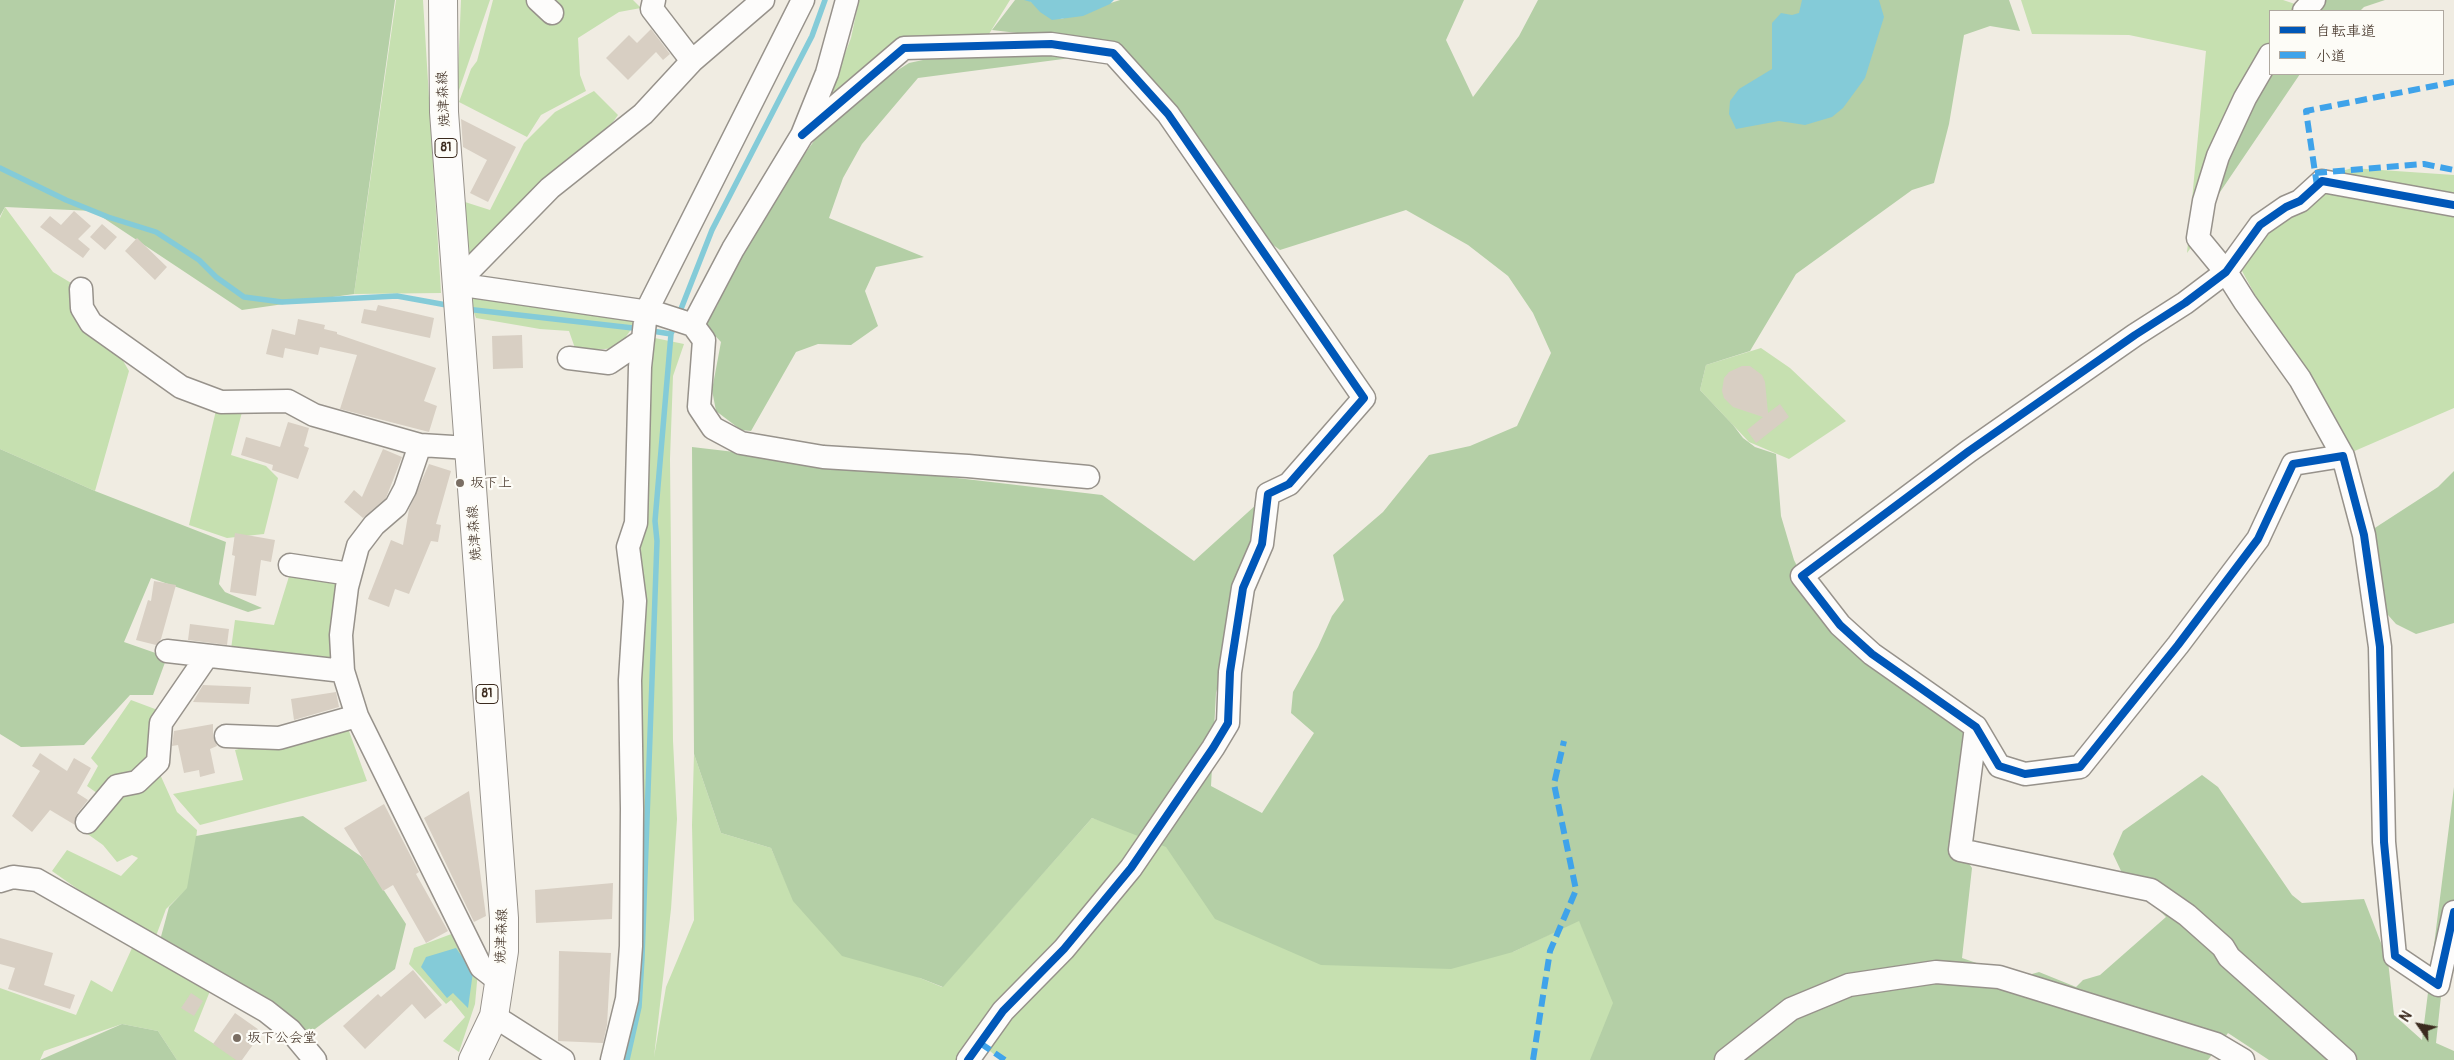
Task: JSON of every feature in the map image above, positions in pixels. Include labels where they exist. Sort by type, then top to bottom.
[{"type":"main road","name":"焼津森線","points":[[443,0],[444,112],[504,918],[504,951],[494,1016],[473,1060]]},
{"type":"street","points":[[654,0],[652,9],[692,61]]},
{"type":"street","points":[[457,289],[550,188],[643,114],[692,61],[763,0]]},
{"type":"street","points":[[612,1060],[627,999],[632,931],[630,680],[635,601],[628,547],[636,522],[640,367],[643,340],[651,313],[804,0]]},
{"type":"street","points":[[689,324],[802,135],[826,73],[847,0]]},
{"type":"street","points":[[2305,10],[2314,0]]},
{"type":"street","points":[[802,135],[904,48],[1050,44],[1113,53],[1168,114],[1364,398],[1289,484],[1268,494],[1262,544],[1243,588],[1230,672],[1228,723],[1131,868],[1064,949],[1004,1011],[968,1060]]},
{"type":"street","points":[[2269,58],[2245,98],[2218,156],[2204,201],[2198,238],[2226,272],[2300,379],[2343,456],[2364,535],[2380,647],[2384,842],[2395,956],[2438,985],[2454,912]]},
{"type":"street","points":[[2343,456],[2293,464],[2258,538],[2178,644],[2080,768],[2025,774],[1999,766],[1976,727],[1872,654],[1840,626],[1802,576],[1962,457],[2135,335],[2185,303],[2226,272],[2260,225],[2300,201],[2322,181],[2454,205]]},
{"type":"street","points":[[81,289],[82,308],[91,323],[181,387],[221,402],[288,401],[314,415],[420,444],[469,448]]},
{"type":"street","points":[[457,289],[651,313],[689,324],[704,340],[700,407],[713,428],[742,443],[823,457],[1088,476]]},
{"type":"street","points":[[569,358],[609,363],[643,340]]},
{"type":"street","points":[[420,444],[405,489],[396,506],[374,526],[358,546],[346,587],[341,635],[343,671],[357,716],[481,967],[499,981]]},
{"type":"street","points":[[290,565],[350,574]]},
{"type":"street","points":[[167,652],[343,671]]},
{"type":"street","points":[[87,822],[117,786],[137,782],[158,762],[161,723],[207,656]]},
{"type":"street","points":[[226,736],[279,738],[357,716]]},
{"type":"street","points":[[1976,727],[1960,850],[2151,890],[2187,915],[2216,940],[2229,956],[2345,1060]]},
{"type":"street","points":[[0,880],[13,877],[37,880],[258,1006],[290,1030],[315,1060]]},
{"type":"street","points":[[1726,1060],[1791,1009],[1849,985],[1936,972],[1999,977],[2216,1044],[2232,1058]]},
{"type":"street","points":[[494,1016],[563,1060]]},
{"type":"green space","points":[[0,0],[395,0],[354,294],[242,310],[93,211],[5,207],[0,216]]},
{"type":"green space","points":[[396,0],[423,0],[441,293],[354,294]]},
{"type":"green space","points":[[461,0],[490,0],[457,96]]},
{"type":"green space","points":[[493,0],[633,0],[641,8],[619,12],[578,38],[580,75],[586,91],[541,115],[527,137],[459,102],[471,69],[477,61]]},
{"type":"green space","points":[[859,0],[1010,0],[989,34],[904,48],[827,100],[851,38]]},
{"type":"green space","points":[[1015,0],[1028,0],[1061,19],[1120,0],[1464,0],[1446,40],[1473,97],[1519,36],[1538,0],[2009,0],[2020,31],[1990,26],[1964,35],[1949,124],[1934,183],[1912,190],[1796,274],[1750,351],[1706,365],[1700,390],[1743,438],[1755,447],[1776,454],[1781,516],[1794,560],[1802,576],[1872,654],[1976,727],[1960,850],[1972,868],[1962,958],[1985,966],[2011,980],[2039,972],[2076,987],[2083,980],[2100,975],[2166,917],[2122,873],[2113,854],[2123,831],[2202,775],[2218,787],[2292,895],[2302,903],[2364,899],[2388,961],[2394,1015],[2422,1040],[2454,787],[2454,912],[2446,949],[2436,1043],[2454,1051],[2454,1060],[2269,1060],[2228,1033],[2208,1060],[1590,1060],[1613,1003],[1579,921],[1513,952],[1451,969],[1321,965],[1215,919],[1166,847],[1092,818],[943,987],[920,978],[842,956],[793,901],[771,848],[721,833],[694,754],[692,447],[1102,495],[1194,561],[1268,494],[1216,693],[1211,786],[1262,813],[1314,733],[1291,713],[1293,692],[1318,647],[1332,616],[1344,600],[1333,555],[1383,512],[1429,455],[1470,446],[1517,426],[1551,353],[1533,313],[1508,276],[1468,245],[1406,210],[1280,250],[1247,226],[1110,44],[992,30]]},
{"type":"green space","points":[[2021,0],[2283,0],[2307,8],[2306,10],[2269,10],[2269,60],[2198,238],[2187,253],[2206,51],[2129,35],[2032,34]]},
{"type":"green space","points":[[2325,0],[2385,0],[2364,7],[2361,10],[2318,10]]},
{"type":"green space","points":[[1109,53],[918,78],[862,144],[843,178],[829,218],[924,257],[876,267],[865,291],[878,326],[851,345],[818,344],[796,352],[751,431],[741,430],[716,411],[712,390],[721,342],[704,324],[717,306],[730,276],[796,166],[814,141],[830,125],[890,75],[909,63],[946,55]]},
{"type":"green space","points":[[2272,75],[2299,75],[2216,198],[2235,135]]},
{"type":"green space","points":[[594,91],[618,115],[613,122],[526,197],[469,259],[465,202],[490,210],[524,143],[555,112]]},
{"type":"green space","points":[[2352,168],[2454,175],[2454,408],[2343,456],[2242,271],[2265,227],[2322,177]]},
{"type":"green space","points":[[5,207],[53,272],[81,289],[129,371],[95,491],[0,449],[0,218]]},
{"type":"green space","points":[[468,296],[639,318],[618,348],[576,351],[569,331],[540,329],[476,318]]},
{"type":"green space","points":[[650,337],[684,344],[673,376],[670,459],[673,741],[677,819],[671,909],[654,1057],[666,987],[694,920],[692,825],[694,754],[721,833],[771,848],[794,901],[920,978],[942,987],[1092,818],[1513,952],[1579,920],[1620,1009],[1594,1060],[1001,1060],[980,1043],[967,1060],[604,1060],[617,1003],[630,850],[623,716]]},
{"type":"green space","points":[[1761,348],[1790,368],[1846,421],[1789,459],[1749,442],[1700,390],[1706,365]]},
{"type":"green space","points":[[217,406],[242,412],[231,455],[266,466],[278,478],[264,534],[227,538],[189,525]]},
{"type":"green space","points":[[0,449],[95,491],[226,542],[219,584],[225,592],[262,608],[248,612],[151,578],[124,642],[167,657],[153,695],[130,695],[84,745],[21,747],[0,734]]},
{"type":"green space","points":[[2454,471],[2454,623],[2416,634],[2396,624],[2388,615],[2378,594],[2364,535],[2438,487]]},
{"type":"green space","points":[[291,570],[342,576],[336,664],[231,649],[235,620],[274,625]]},
{"type":"green space","points":[[131,700],[163,712],[154,761],[177,812],[197,830],[192,884],[166,909],[156,936],[133,928],[52,871],[67,850],[121,876],[138,858],[132,855],[117,862],[103,845],[82,830],[104,798],[87,786],[98,766],[91,758]]},
{"type":"green space","points":[[345,720],[367,781],[200,825],[173,794],[243,780],[235,750]]},
{"type":"green space","points":[[303,816],[362,857],[406,924],[395,969],[303,1038],[159,944],[169,907],[187,888],[196,836]]},
{"type":"green space","points":[[454,933],[478,971],[475,1004],[459,1052],[443,1041],[465,1017],[451,1000],[446,1004],[409,964],[414,948]]},
{"type":"green space","points":[[132,948],[212,986],[194,1031],[239,1060],[177,1060],[158,1031],[122,1024],[44,1051],[40,1060],[0,1060],[0,988],[76,1015],[91,980],[112,992]]},
{"type":"green space","points":[[122,1024],[158,1031],[177,1060],[40,1060]]},
{"type":"water","points":[[1024,0],[1114,0],[1110,4],[1083,16],[1052,20],[1040,12],[1031,2]]},
{"type":"water","points":[[1802,0],[1879,0],[1884,17],[1865,78],[1843,108],[1832,117],[1805,125],[1779,121],[1736,129],[1729,114],[1730,101],[1739,89],[1772,69],[1772,23],[1781,13],[1792,15],[1799,13]]},
{"type":"water","points":[[456,948],[473,972],[468,1008],[453,993],[447,998],[421,967],[426,957]]},
{"type":"building","points":[[651,29],[670,54],[663,60],[656,52],[628,80],[606,58],[629,35],[637,43]]},
{"type":"building","points":[[461,119],[516,147],[488,202],[470,193],[487,160],[463,147]]},
{"type":"building","points":[[74,211],[91,226],[78,239],[90,249],[83,258],[40,227],[50,216],[61,225]]},
{"type":"building","points":[[102,224],[117,237],[105,250],[90,237]]},
{"type":"building","points":[[137,238],[167,267],[155,280],[125,251]]},
{"type":"building","points":[[378,305],[434,318],[430,338],[361,323],[364,309],[376,311]]},
{"type":"building","points":[[298,319],[325,325],[324,329],[436,368],[424,401],[437,406],[429,432],[340,409],[357,355],[320,347],[318,355],[285,348],[283,358],[266,354],[272,329],[295,335]]},
{"type":"building","points":[[522,335],[523,368],[493,369],[492,336]]},
{"type":"building","points":[[1742,366],[1750,366],[1762,375],[1765,382],[1768,413],[1780,404],[1789,417],[1756,443],[1747,430],[1763,417],[1733,407],[1724,398],[1722,391],[1724,378],[1729,372]]},
{"type":"building","points":[[288,422],[309,428],[304,446],[309,448],[298,479],[272,470],[273,465],[241,455],[246,437],[280,447]]},
{"type":"building","points":[[383,449],[402,457],[386,498],[363,518],[344,502],[354,490],[362,497]]},
{"type":"building","points":[[429,464],[451,471],[436,524],[441,525],[438,542],[431,541],[409,594],[395,589],[389,607],[368,599],[391,540],[403,545],[409,509]]},
{"type":"building","points":[[235,533],[275,540],[271,562],[261,560],[256,596],[230,592],[235,556],[232,555]]},
{"type":"building","points":[[154,581],[176,585],[161,639],[156,645],[136,640],[148,600],[151,601]]},
{"type":"building","points":[[190,624],[229,629],[227,645],[188,640]]},
{"type":"building","points":[[203,685],[251,687],[249,704],[193,702]]},
{"type":"building","points":[[336,692],[339,707],[294,720],[291,699]]},
{"type":"building","points":[[213,724],[213,736],[217,746],[210,749],[215,773],[200,777],[199,770],[184,773],[178,745],[172,746],[174,731]]},
{"type":"building","points":[[40,753],[67,771],[74,758],[91,768],[77,793],[88,800],[77,814],[75,825],[50,810],[32,832],[12,816],[40,771],[32,766]]},
{"type":"building","points":[[469,791],[486,916],[474,922],[424,818]]},
{"type":"building","points":[[384,804],[419,872],[416,874],[448,931],[426,943],[393,885],[383,891],[344,828]]},
{"type":"building","points":[[613,883],[612,919],[536,923],[535,890]]},
{"type":"building","points":[[0,938],[53,953],[44,985],[75,995],[70,1009],[8,989],[15,968],[0,964]]},
{"type":"building","points":[[559,951],[611,953],[607,1025],[603,1043],[558,1041]]},
{"type":"building","points":[[413,970],[442,1005],[425,1019],[412,1004],[365,1049],[343,1026],[378,994],[381,997]]},
{"type":"building","points":[[191,993],[203,1001],[194,1016],[181,1008]]},
{"type":"building","name":"坂下公会堂","points":[[235,1013],[262,1032],[242,1060],[236,1060],[213,1044]]},
{"type":"waterway","points":[[679,314],[712,230],[812,36],[825,0]]},
{"type":"waterway","points":[[0,168],[66,200],[108,217],[156,232],[199,260],[216,277],[244,297],[282,302],[397,296],[452,306]]},
{"type":"waterway","points":[[466,309],[633,328]]},
{"type":"waterway","points":[[627,1060],[639,1007],[657,541],[655,521],[671,334],[675,325]]},
{"type":"waterway","points":[[652,331],[671,334]]},
{"type":"marked path","points":[[2317,186],[2306,111],[2454,82]]},
{"type":"marked path","points":[[2315,173],[2424,164],[2454,170]]},
{"type":"marked path","points":[[1533,1060],[1550,951],[1576,890],[1554,784],[1564,741]]},
{"type":"marked path","points":[[980,1043],[1005,1060]]},
{"type":"cycle path","points":[[802,135],[904,48],[1051,44],[1113,53],[1168,114],[1364,398],[1289,484],[1268,494],[1262,544],[1243,588],[1230,672],[1228,723],[1131,868],[1064,949],[1003,1011],[968,1060]]},
{"type":"cycle path","points":[[2454,205],[2322,181],[2300,201],[2286,207],[2260,225],[2226,272],[2185,303],[2135,335],[1969,451],[1802,576],[1840,625],[1872,654],[1976,727],[1999,766],[2025,774],[2080,767],[2178,645],[2258,539],[2293,464],[2343,456],[2364,535],[2380,647],[2384,842],[2395,956],[2438,985],[2454,912]]},
{"type":"place","name":"坂下上","points":[[460,483]]},
{"type":"place","name":"坂下公会堂","points":[[237,1038]]}]
